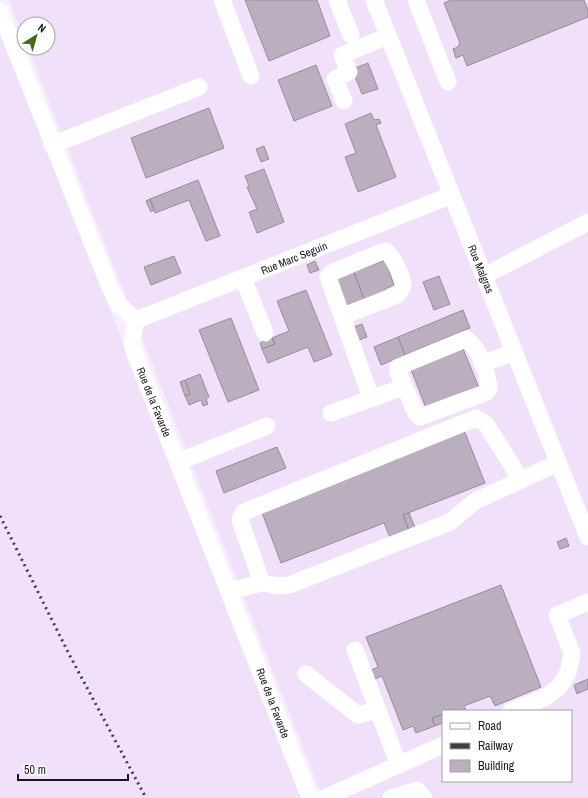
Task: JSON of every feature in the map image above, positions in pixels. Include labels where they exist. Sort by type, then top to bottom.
[{"type":"street","points":[[222,0],[251,76]]},
{"type":"street","points":[[337,0],[351,35]]},
{"type":"street","name":"Rue Malgras","points":[[375,0],[588,537]]},
{"type":"street","points":[[416,0],[448,82]]},
{"type":"street","points":[[0,12],[111,290],[119,305],[136,320]]},
{"type":"street","points":[[344,101],[335,79],[350,72],[342,55],[388,36]]},
{"type":"street","points":[[52,145],[200,87]]},
{"type":"street","name":"Rue Marc Seguin","points":[[136,320],[452,196]]},
{"type":"street","points":[[484,276],[588,222]]},
{"type":"street","points":[[343,316],[397,295],[402,290],[403,284],[391,255],[386,251],[329,274],[328,277],[372,398]]},
{"type":"street","points":[[243,278],[265,333]]},
{"type":"street","name":"Rue de la Favarde","points":[[136,320],[132,343],[135,354],[310,798]]},
{"type":"street","points":[[466,339],[472,343],[482,364],[489,385],[489,389],[485,393],[420,417],[416,413],[398,372],[398,367],[466,339]]},
{"type":"street","points":[[482,364],[514,352]]},
{"type":"street","points":[[331,413],[404,387]]},
{"type":"street","points":[[262,584],[240,520],[244,512],[476,418],[486,424],[521,480]]},
{"type":"street","points":[[178,462],[267,426]]},
{"type":"street","points":[[229,591],[262,584],[277,586],[289,585],[450,522],[475,501],[558,463]]},
{"type":"street","points":[[514,710],[546,697],[560,686],[568,673],[572,653],[557,615],[588,602]]},
{"type":"street","points":[[355,650],[399,765]]},
{"type":"street","points":[[306,674],[358,715],[378,710]]},
{"type":"street","points":[[324,798],[442,745]]},
{"type":"street","points":[[391,798],[413,790],[417,790],[424,798]]},
{"type":"shaded area","points":[[9,0],[588,0],[588,798],[323,798],[31,56],[56,56],[56,16],[16,16],[16,18]]},
{"type":"shaded area","points":[[0,31],[117,327],[302,798],[0,798]]},
{"type":"building","points":[[245,0],[317,0],[330,36],[269,61]]},
{"type":"building","points":[[451,0],[584,0],[588,10],[588,17],[467,66],[463,55],[456,58],[453,49],[458,47],[460,43],[444,3]]},
{"type":"building","points":[[368,63],[378,89],[362,94],[354,74],[355,68]]},
{"type":"building","points":[[316,65],[332,106],[294,121],[278,80]]},
{"type":"building","points":[[209,108],[224,148],[146,178],[131,138]]},
{"type":"building","points":[[371,113],[374,120],[379,119],[381,123],[376,125],[396,177],[358,192],[345,157],[356,153],[345,124]]},
{"type":"building","points":[[264,146],[269,159],[261,162],[256,149]]},
{"type":"building","points":[[264,169],[284,222],[257,233],[249,212],[257,209],[247,187],[249,186],[245,176]]},
{"type":"building","points":[[198,180],[220,236],[206,241],[189,200],[155,213],[150,199]]},
{"type":"building","points":[[150,199],[154,210],[151,212],[146,201]]},
{"type":"building","points":[[174,256],[181,273],[151,285],[144,267]]},
{"type":"building","points":[[385,260],[394,285],[385,289],[386,291],[364,299],[354,272]]},
{"type":"building","points":[[315,261],[319,270],[310,273],[307,265]]},
{"type":"building","points":[[354,272],[364,299],[344,307],[333,280]]},
{"type":"building","points":[[439,276],[450,304],[434,310],[423,282]]},
{"type":"building","points":[[306,290],[332,355],[314,362],[308,347],[268,363],[262,349],[275,344],[272,338],[289,331],[277,301]]},
{"type":"building","points":[[463,310],[470,328],[405,355],[398,337]]},
{"type":"building","points":[[231,318],[259,390],[228,402],[199,330]]},
{"type":"building","points":[[362,324],[367,337],[356,341],[351,328]]},
{"type":"building","points":[[398,337],[405,355],[381,365],[374,347]]},
{"type":"building","points":[[272,338],[275,344],[262,349],[260,343]]},
{"type":"building","points":[[462,346],[479,388],[426,408],[410,367]]},
{"type":"building","points":[[200,374],[209,397],[206,399],[208,404],[203,406],[201,400],[189,405],[185,396],[190,394],[185,380]]},
{"type":"building","points":[[185,380],[190,394],[185,396],[180,382]]},
{"type":"building","points":[[464,430],[485,483],[403,515],[410,533],[391,540],[384,523],[281,563],[261,510]]},
{"type":"building","points":[[277,447],[286,468],[224,493],[216,471]]},
{"type":"building","points":[[409,513],[416,530],[410,533],[403,515]]},
{"type":"building","points":[[566,538],[569,546],[560,549],[557,542]]},
{"type":"building","points":[[501,585],[541,687],[495,706],[490,696],[464,706],[466,710],[442,710],[442,714],[432,718],[435,726],[416,733],[413,726],[403,730],[382,676],[372,680],[369,671],[378,667],[366,637]]},
{"type":"building","points":[[588,679],[588,689],[577,694],[574,685]]},
{"type":"building","points":[[442,714],[442,723],[435,726],[432,718]]},
{"type":"railway","points":[[0,516],[70,656],[146,798]]}]
